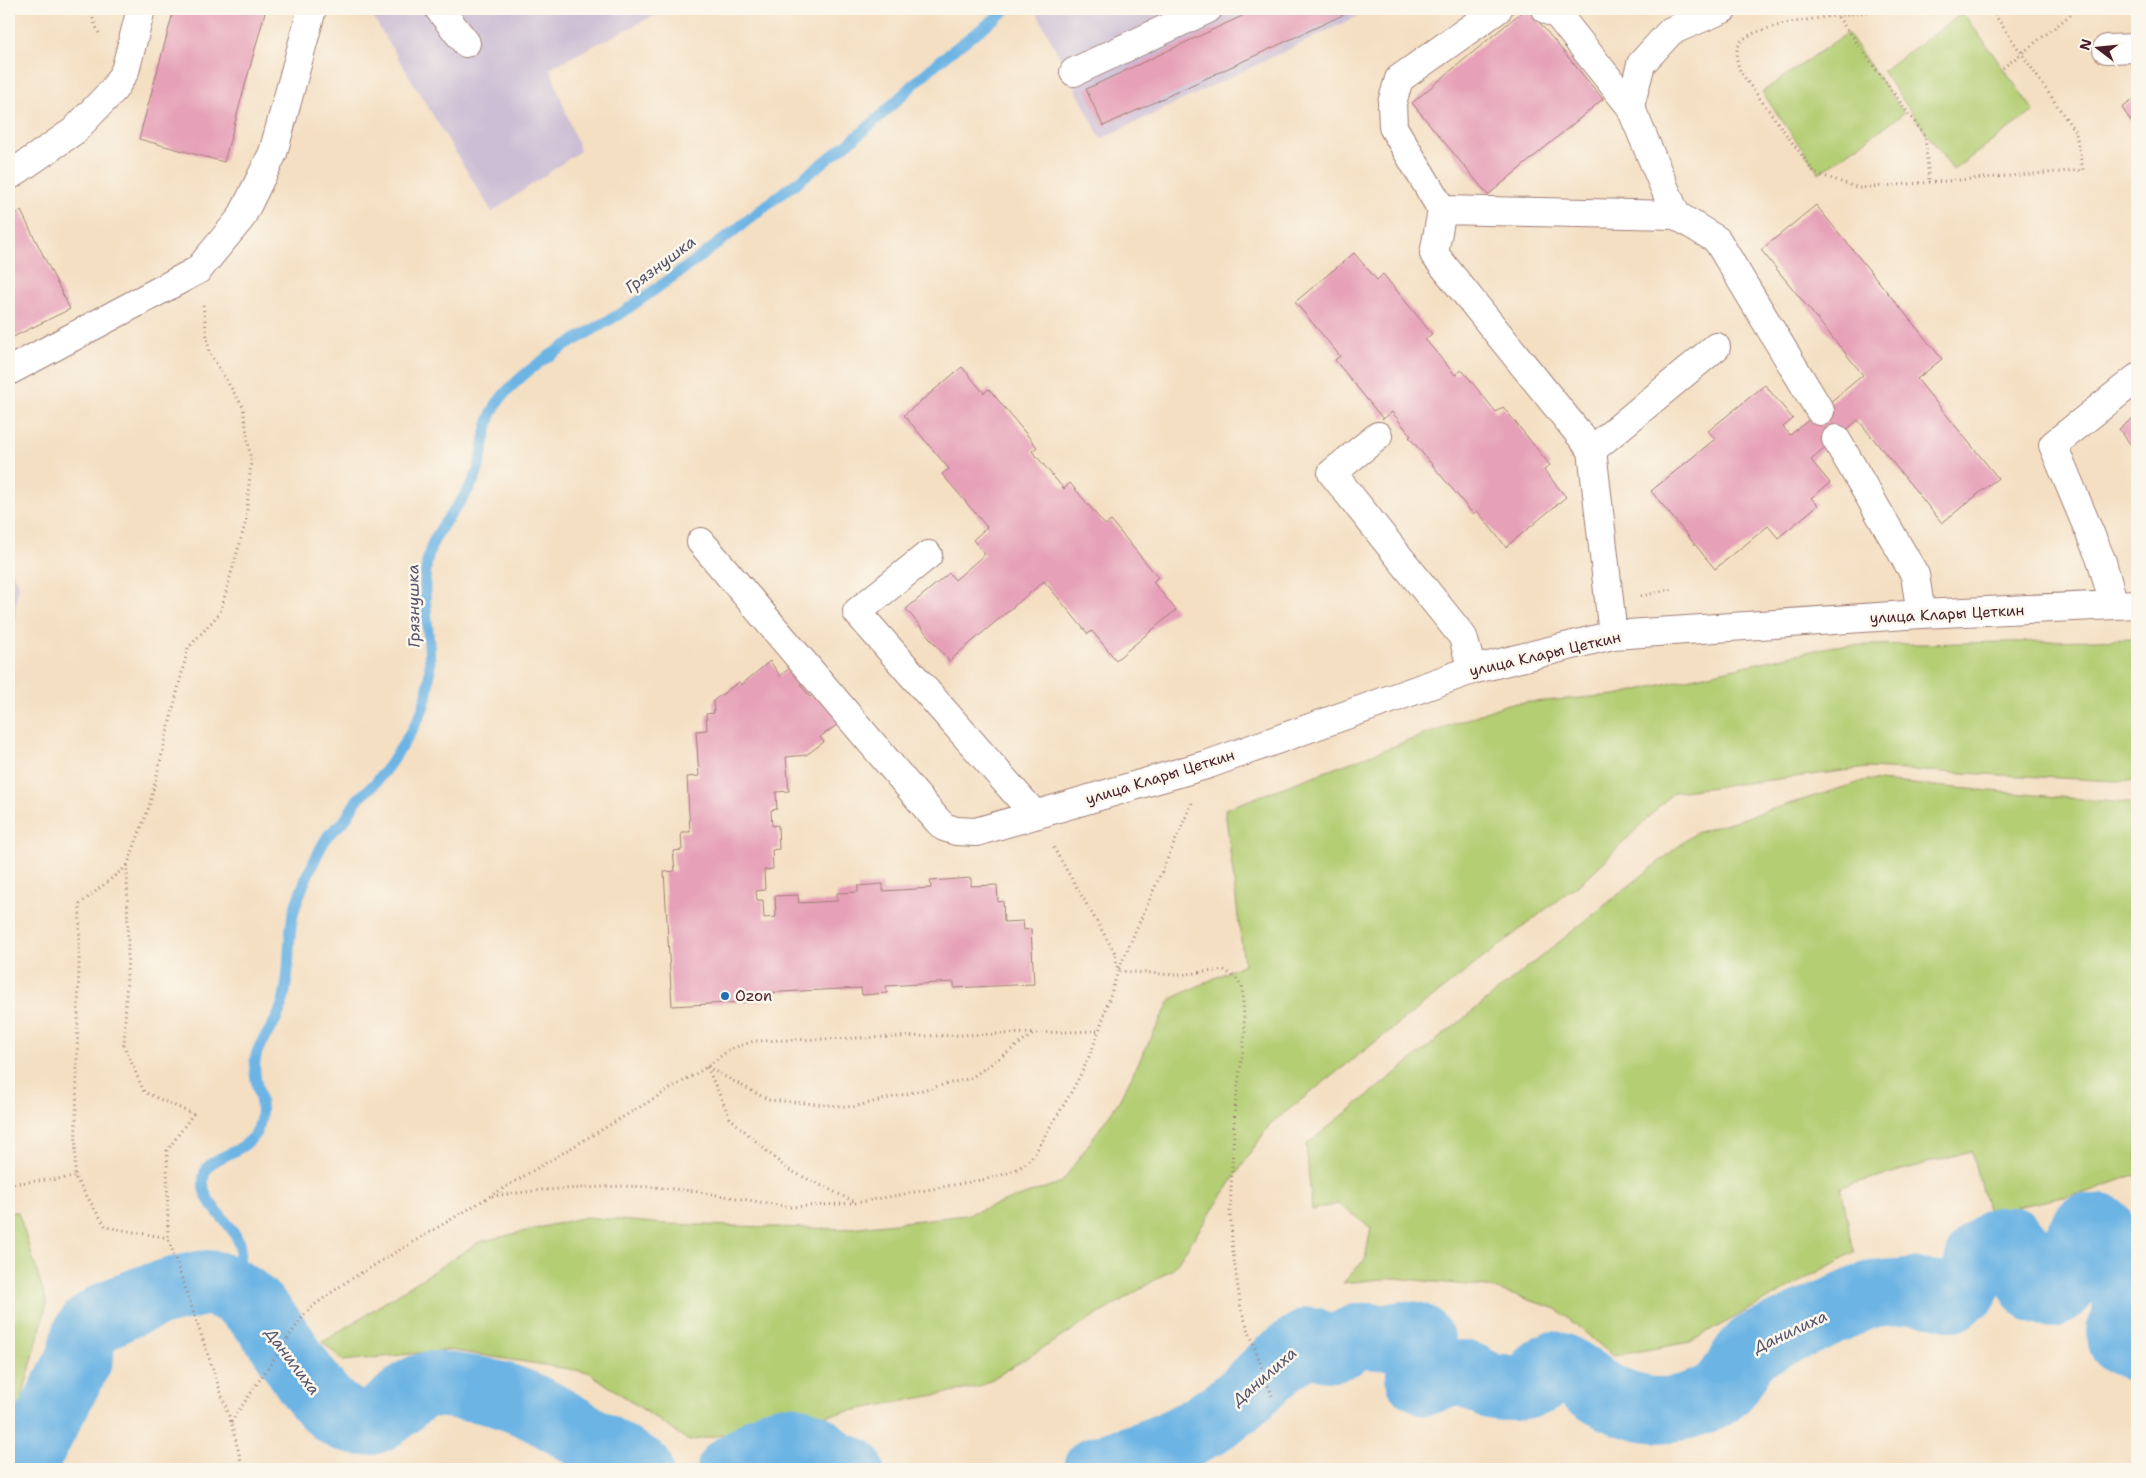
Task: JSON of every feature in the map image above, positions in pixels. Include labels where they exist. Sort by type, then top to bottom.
[{"type":"street","points":[[9,176],[74,131],[114,89],[125,71],[142,9]]},
{"type":"street","points":[[9,371],[198,270],[241,218],[273,153],[312,9]]},
{"type":"street","points":[[439,9],[466,43]]},
{"type":"street","points":[[1074,72],[1208,9]]},
{"type":"street","points":[[1498,9],[1399,79],[1392,103],[1393,127],[1442,210],[1434,254],[1592,450],[1614,636]]},
{"type":"street","points":[[1545,9],[1558,15],[1630,106],[1676,215]]},
{"type":"street","points":[[1630,106],[1640,64],[1671,31],[1723,9]]},
{"type":"street","points":[[2107,49],[2137,48]]},
{"type":"street","points":[[1442,210],[1676,215],[1717,240],[1820,411]]},
{"type":"street","points":[[1592,450],[1716,346]]},
{"type":"street","points":[[2126,604],[2102,562],[2053,445],[2137,378]]},
{"type":"street","points":[[1378,436],[1332,473],[1463,637],[1472,670]]},
{"type":"street","points":[[1836,439],[1915,575],[1921,614]]},
{"type":"street","name":"улица Клары Цеткин","points":[[701,542],[944,827],[956,831],[976,832],[1209,764],[1472,670],[1614,636],[1921,614],[2126,604]]},
{"type":"street","points":[[928,555],[857,612],[1035,815]]},
{"type":"path","points":[[1897,9],[1778,24],[1747,36],[1740,44],[1737,53],[1737,63],[1741,72],[1816,173],[1859,188],[2083,170],[2076,133],[2024,54],[1991,9]]},
{"type":"path","points":[[2003,68],[2024,54],[2078,9]]},
{"type":"path","points":[[1838,16],[1925,136],[1929,182]]},
{"type":"path","points":[[198,270],[210,352],[243,407],[251,461],[246,520],[220,614],[188,648],[149,807],[128,866],[128,951],[124,1045],[144,1092],[193,1114],[167,1151],[168,1238],[231,1422],[243,1469]]},
{"type":"path","points":[[489,1196],[542,1190],[621,1186],[693,1191],[791,1207],[855,1203],[992,1178],[1012,1172],[1026,1162],[1036,1150],[1077,1084],[1089,1059],[1118,971],[1209,764]]},
{"type":"path","points":[[1035,815],[1115,954],[1118,971]]},
{"type":"path","points":[[128,866],[80,904],[75,1177],[106,1227],[168,1238]]},
{"type":"path","points":[[1118,971],[1177,975],[1224,970],[1236,978],[1242,987],[1245,1034],[1234,1107],[1230,1211],[1233,1253],[1242,1309],[1272,1396]]},
{"type":"path","points":[[231,1422],[303,1316],[313,1306],[346,1282],[707,1067],[730,1049],[754,1041],[1099,1031]]},
{"type":"path","points":[[707,1067],[769,1100],[853,1107],[971,1078],[1035,1032]]},
{"type":"path","points":[[707,1067],[730,1118],[787,1169],[855,1203]]},
{"type":"path","points":[[9,1184],[75,1177]]},
{"type":"shaded area","points":[[368,9],[677,9],[649,18],[550,68],[580,151],[492,212]]},
{"type":"shaded area","points":[[1035,9],[1373,9],[1101,139]]},
{"type":"shaded area","points":[[9,564],[18,586],[9,674]]},
{"type":"green space","points":[[1963,13],[2034,111],[1953,170],[1882,71]]},
{"type":"green space","points":[[1847,33],[1904,113],[1819,173],[1762,92]]},
{"type":"green space","points":[[2137,639],[2137,782],[1867,768],[1674,792],[1591,874],[1270,1124],[1173,1269],[979,1387],[689,1441],[588,1372],[449,1350],[343,1361],[323,1342],[479,1242],[585,1217],[667,1224],[841,1229],[966,1215],[1062,1182],[1119,1101],[1171,999],[1244,964],[1225,809],[1507,704],[1616,695],[1833,646]]},
{"type":"green space","points":[[1867,780],[2137,804],[2137,1174],[2087,1192],[1988,1213],[1971,1151],[1841,1187],[1854,1252],[1690,1342],[1613,1356],[1557,1309],[1488,1287],[1394,1278],[1343,1283],[1365,1259],[1371,1228],[1338,1204],[1312,1210],[1306,1145],[1695,833]]},
{"type":"green space","points":[[9,1212],[18,1212],[47,1303],[20,1406],[9,1427]]},
{"type":"building","points":[[174,9],[266,9],[224,162],[139,139]]},
{"type":"building","points":[[1257,9],[1356,9],[1103,126],[1086,89]]},
{"type":"building","points":[[1525,9],[1528,9],[1603,99],[1488,195],[1412,103]]},
{"type":"building","points":[[2137,97],[2137,130],[2122,108]]},
{"type":"building","points":[[1816,205],[1942,359],[1917,379],[1998,478],[1942,523],[1858,420],[1811,460],[1830,483],[1811,498],[1818,505],[1778,538],[1768,526],[1715,569],[1651,491],[1715,439],[1708,431],[1765,385],[1793,419],[1783,427],[1790,435],[1863,375],[1761,250]]},
{"type":"building","points":[[21,211],[70,309],[9,339],[9,217]]},
{"type":"building","points":[[1354,253],[1377,280],[1383,274],[1432,334],[1425,339],[1455,375],[1462,370],[1496,412],[1503,407],[1550,465],[1544,470],[1566,497],[1506,547],[1477,511],[1473,514],[1409,437],[1411,436],[1392,412],[1383,419],[1335,360],[1340,356],[1295,302]]},
{"type":"building","points":[[962,367],[984,393],[989,389],[1037,447],[1032,451],[1064,489],[1070,483],[1105,525],[1111,521],[1158,577],[1153,582],[1176,610],[1116,660],[1092,631],[1088,634],[1044,581],[949,661],[906,609],[949,573],[955,580],[985,554],[973,540],[987,527],[942,474],[949,469],[904,415]]},
{"type":"building","points":[[2137,415],[2137,444],[2136,442],[2131,445],[2119,429]]},
{"type":"building","points":[[770,661],[780,676],[797,662],[810,677],[800,684],[810,697],[823,688],[841,722],[820,737],[824,742],[806,755],[786,757],[789,791],[776,792],[777,809],[771,810],[772,826],[778,825],[779,849],[772,850],[773,869],[764,870],[765,890],[756,891],[757,900],[763,900],[764,918],[776,917],[775,896],[798,895],[799,903],[837,901],[837,893],[858,892],[858,886],[883,884],[883,891],[931,888],[930,881],[971,878],[971,886],[997,885],[998,902],[1003,901],[1004,922],[1023,921],[1024,930],[1031,929],[1034,984],[954,988],[954,982],[886,986],[887,993],[862,995],[861,988],[762,993],[763,1001],[672,1006],[664,872],[675,871],[673,851],[682,850],[681,832],[690,832],[687,777],[699,776],[696,731],[707,730],[706,714],[714,713],[713,701],[739,682],[741,685]]},
{"type":"waterway","name":"Грязнушка","points":[[220,1286],[235,1267],[240,1251],[237,1238],[229,1225],[209,1201],[204,1188],[205,1172],[215,1161],[247,1143],[254,1136],[259,1126],[261,1109],[255,1078],[256,1054],[277,1017],[283,999],[286,988],[292,920],[301,890],[312,866],[327,837],[345,820],[358,799],[376,782],[410,734],[421,713],[428,690],[430,659],[425,597],[425,582],[430,550],[435,537],[474,480],[481,461],[489,421],[498,402],[510,388],[538,363],[646,296],[831,157],[872,123],[942,59],[1007,9]]},
{"type":"waterway","name":"Данилиха","points":[[1096,1469],[1152,1451],[1202,1427],[1236,1403],[1291,1353],[1312,1340],[1327,1348],[1333,1348],[1361,1336],[1388,1337],[1413,1334],[1418,1336],[1423,1344],[1419,1378],[1427,1382],[1462,1373],[1493,1387],[1521,1387],[1540,1381],[1543,1371],[1553,1364],[1566,1369],[1601,1393],[1625,1404],[1660,1410],[1684,1407],[1706,1400],[1721,1390],[1732,1378],[1745,1356],[1754,1346],[1871,1294],[1910,1291],[1938,1294],[1953,1298],[1966,1289],[1975,1271],[1980,1253],[1998,1240],[2012,1240],[2021,1248],[2026,1261],[2028,1279],[2037,1290],[2052,1295],[2060,1290],[2069,1278],[2078,1238],[2085,1227],[2101,1227],[2124,1286],[2126,1316],[2119,1331],[2121,1341],[2137,1349]]},
{"type":"waterway","name":"Данилиха","points":[[22,1469],[81,1356],[84,1339],[91,1327],[109,1314],[140,1300],[206,1283],[215,1284],[230,1290],[243,1298],[256,1310],[278,1337],[318,1396],[341,1417],[362,1423],[374,1421],[384,1416],[412,1393],[422,1387],[434,1384],[486,1391],[533,1407],[640,1469]]},
{"type":"waterway","name":"Данилиха","points":[[730,1469],[770,1443],[779,1439],[789,1438],[815,1447],[841,1467],[851,1469]]},
{"type":"place","name":"Ozon","points":[[725,996]]}]
